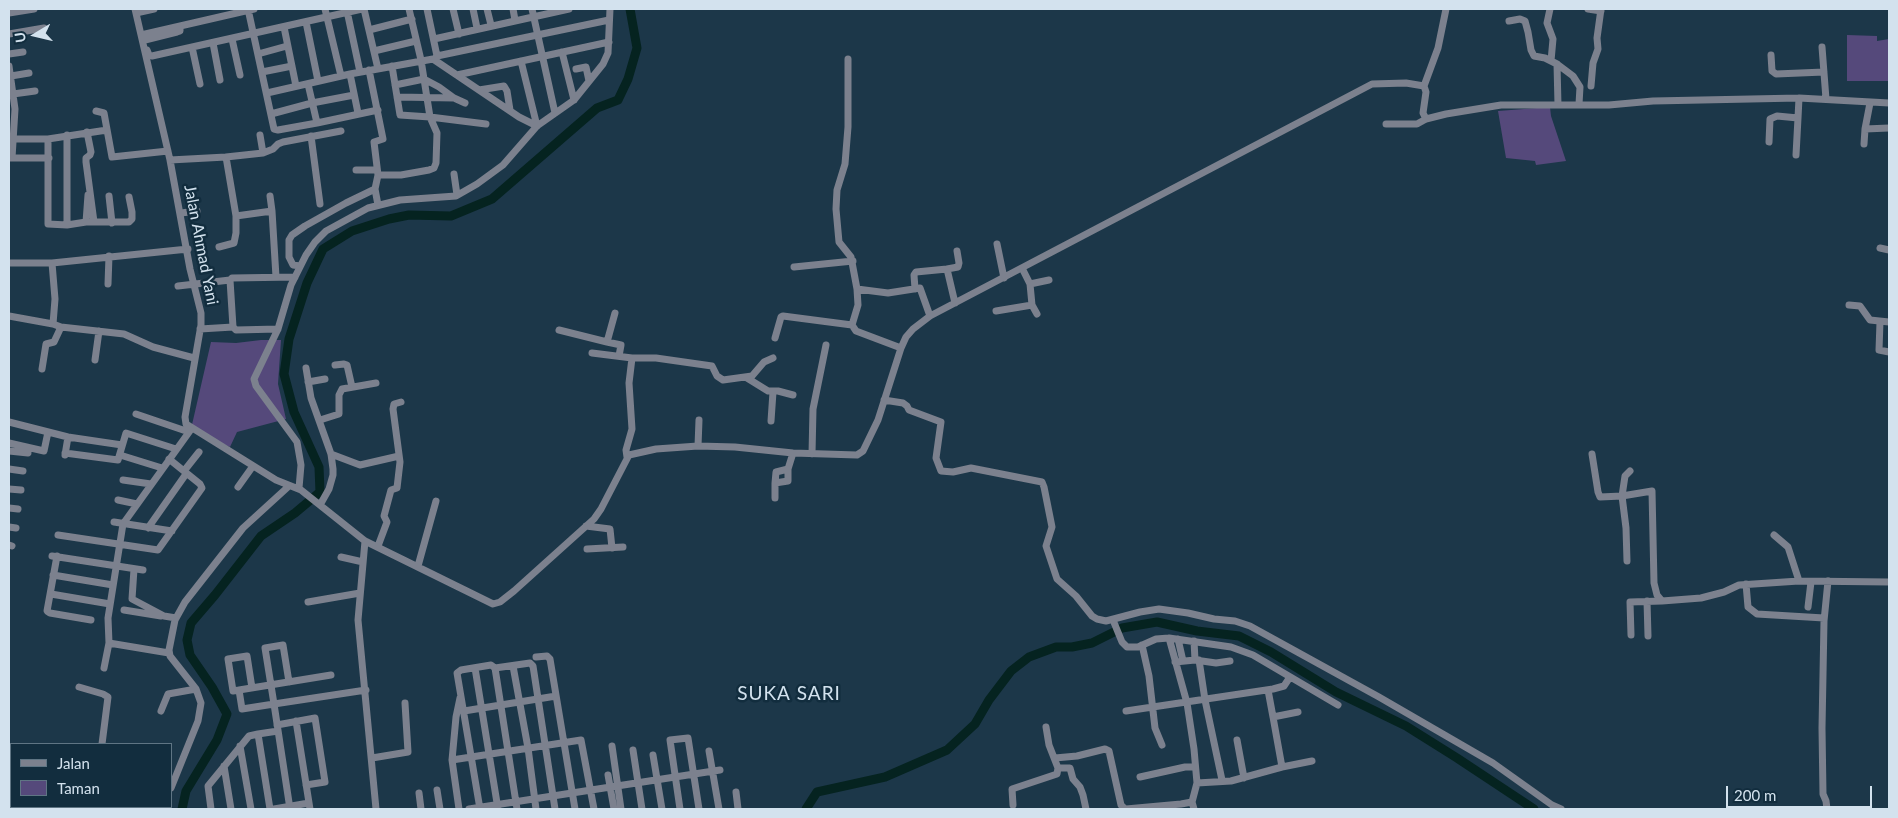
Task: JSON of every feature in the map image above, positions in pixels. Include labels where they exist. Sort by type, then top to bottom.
[{"type":"street","points":[[9,13],[34,9]]},
{"type":"street","points":[[135,11],[154,9]]},
{"type":"street","points":[[378,69],[363,9],[284,26],[254,33],[232,39],[150,56],[143,36],[250,9],[254,33],[258,54],[273,127],[276,130],[353,117],[358,113],[378,110]]},
{"type":"street","points":[[325,9],[341,76]]},
{"type":"street","points":[[356,170],[401,175],[434,168],[437,155],[437,136],[435,126],[430,117],[421,60],[409,9]]},
{"type":"street","points":[[427,9],[436,58],[457,75],[522,119],[537,126]]},
{"type":"street","points":[[453,9],[459,34]]},
{"type":"street","points":[[473,9],[477,28]]},
{"type":"street","points":[[487,9],[491,25]]},
{"type":"street","points":[[512,9],[515,20]]},
{"type":"street","points":[[532,9],[555,113]]},
{"type":"street","points":[[434,39],[477,28],[534,17],[554,10],[569,9]]},
{"type":"street","points":[[300,489],[301,465],[297,442],[266,402],[254,382],[255,375],[278,329],[294,277],[315,242],[326,231],[368,208],[400,200],[457,195],[477,184],[503,165],[537,126],[574,100],[606,59],[610,9]]},
{"type":"street","points":[[1426,119],[1423,115],[1426,92],[1424,86],[1438,48],[1446,9]]},
{"type":"street","points":[[1550,9],[1547,23],[1553,39],[1554,63],[1558,81],[1558,105]]},
{"type":"street","points":[[1588,9],[1601,10],[1597,32],[1598,49],[1593,63],[1591,82]]},
{"type":"street","name":"Jalan Ahmad Yani","points":[[135,11],[143,36],[200,309],[200,329],[185,419],[190,430]]},
{"type":"street","points":[[347,12],[360,72]]},
{"type":"street","points":[[369,30],[412,19]]},
{"type":"street","points":[[1509,20],[1520,19],[1525,21],[1530,50],[1534,56],[1554,63],[1575,79],[1580,87],[1579,104]]},
{"type":"street","points":[[267,93],[609,20]]},
{"type":"street","points":[[306,22],[318,81]]},
{"type":"street","points":[[284,26],[296,86]]},
{"type":"street","points":[[9,34],[44,28]]},
{"type":"street","points":[[232,39],[240,76]]},
{"type":"street","points":[[374,51],[416,41]]},
{"type":"street","points":[[457,75],[608,42]]},
{"type":"street","points":[[213,43],[220,80]]},
{"type":"street","points":[[258,54],[288,46]]},
{"type":"street","points":[[192,47],[200,84]]},
{"type":"street","points":[[1822,47],[1826,99]]},
{"type":"street","points":[[9,54],[23,52]]},
{"type":"street","points":[[562,52],[574,100]]},
{"type":"street","points":[[1771,55],[1772,70],[1776,74],[1824,73]]},
{"type":"street","points":[[848,59],[847,136],[845,164],[837,190],[837,221],[839,242],[850,254],[853,261],[858,306],[852,325]]},
{"type":"street","points":[[521,61],[537,126]]},
{"type":"street","points":[[9,66],[15,109],[10,158],[48,158]]},
{"type":"street","points":[[262,72],[292,66]]},
{"type":"street","points":[[392,66],[400,115],[486,124]]},
{"type":"street","points":[[576,69],[586,68],[589,80]]},
{"type":"street","points":[[369,70],[383,139],[374,142],[377,173],[375,189],[378,205]]},
{"type":"street","points":[[11,76],[29,73]]},
{"type":"street","points":[[350,74],[358,113]]},
{"type":"street","points":[[395,85],[424,79],[465,103]]},
{"type":"street","points":[[627,456],[656,449],[698,446],[852,456],[860,453],[878,420],[901,348],[909,334],[930,316],[1372,84],[1406,83],[1424,86]]},
{"type":"street","points":[[308,84],[318,123]]},
{"type":"street","points":[[479,90],[504,86],[507,91],[510,110]]},
{"type":"street","points":[[13,94],[35,91]]},
{"type":"street","points":[[271,114],[312,103],[354,95]]},
{"type":"street","points":[[397,97],[454,98]]},
{"type":"street","points":[[1796,155],[1799,98]]},
{"type":"street","points":[[1386,124],[1417,124],[1426,119],[1501,105],[1799,98],[1889,103]]},
{"type":"street","points":[[1864,144],[1870,103]]},
{"type":"street","points":[[96,111],[104,112],[112,157],[168,151]]},
{"type":"street","points":[[1769,142],[1769,121],[1771,117],[1798,118]]},
{"type":"street","points":[[1865,129],[1889,128]]},
{"type":"street","points":[[13,139],[48,139],[107,130]]},
{"type":"street","points":[[170,160],[263,153],[284,142],[341,131]]},
{"type":"street","points":[[87,132],[91,152],[86,160],[94,222]]},
{"type":"street","points":[[67,135],[67,225]]},
{"type":"street","points":[[260,135],[263,153]]},
{"type":"street","points":[[312,136],[320,204]]},
{"type":"street","points":[[48,139],[47,223],[50,226],[86,222],[129,222],[132,212],[129,197]]},
{"type":"street","points":[[219,247],[235,242],[236,216],[226,157]]},
{"type":"street","points":[[454,174],[457,195]]},
{"type":"street","points":[[300,266],[293,265],[289,257],[289,240],[292,235],[346,203],[375,189]]},
{"type":"street","points":[[86,222],[89,190]]},
{"type":"street","points":[[108,196],[112,223]]},
{"type":"street","points":[[270,196],[276,277]]},
{"type":"street","points":[[181,213],[197,211]]},
{"type":"street","points":[[236,216],[272,211]]},
{"type":"street","points":[[997,244],[1004,278]]},
{"type":"street","points":[[1880,248],[1889,250]]},
{"type":"street","points":[[9,263],[52,263],[188,249]]},
{"type":"street","points":[[915,289],[914,275],[916,272],[958,267],[958,251]]},
{"type":"street","points":[[108,284],[109,256]]},
{"type":"street","points":[[794,267],[853,261]]},
{"type":"street","points":[[52,263],[55,299],[53,324]]},
{"type":"street","points":[[1022,268],[1030,284],[1032,306],[1037,314]]},
{"type":"street","points":[[947,269],[955,303]]},
{"type":"street","points":[[178,286],[230,280],[232,278],[294,277]]},
{"type":"street","points":[[230,280],[233,326],[236,330],[278,329]]},
{"type":"street","points":[[1030,284],[1048,280]]},
{"type":"street","points":[[857,289],[888,293],[915,289],[921,290],[930,316]]},
{"type":"street","points":[[1850,305],[1860,306],[1868,319],[1889,322]]},
{"type":"street","points":[[996,311],[1032,306]]},
{"type":"street","points":[[607,342],[614,313]]},
{"type":"street","points":[[9,316],[61,327],[124,334],[153,347],[194,358]]},
{"type":"street","points":[[775,338],[781,317],[786,316],[852,325],[856,330],[901,348]]},
{"type":"street","points":[[1880,322],[1879,350],[1889,352]]},
{"type":"street","points":[[200,329],[233,326]]},
{"type":"street","points":[[42,369],[46,344],[54,343],[61,327]]},
{"type":"street","points":[[559,330],[621,345],[619,356]]},
{"type":"street","points":[[95,360],[99,331]]},
{"type":"street","points":[[812,454],[813,409],[826,345]]},
{"type":"street","points":[[592,353],[632,358],[656,358],[712,366],[722,380],[746,378],[754,374],[764,362],[772,358]]},
{"type":"street","points":[[136,414],[190,430],[276,480],[300,489],[365,541],[494,604],[500,602],[514,591],[599,514],[627,456],[626,450],[632,429],[629,383],[632,358]]},
{"type":"street","points":[[335,365],[346,364],[352,387]]},
{"type":"street","points":[[306,368],[311,398],[331,454],[333,478],[328,493],[319,503]]},
{"type":"street","points":[[746,378],[761,389],[793,395]]},
{"type":"street","points":[[308,382],[325,379]]},
{"type":"street","points":[[320,420],[339,414],[340,391],[344,388],[376,383]]},
{"type":"street","points":[[771,421],[773,392]]},
{"type":"street","points":[[884,400],[903,404],[909,410],[941,422],[936,458],[941,472],[973,469],[1042,482],[1052,527],[1046,546],[1057,580],[1076,596],[1092,616],[1106,622],[1114,622],[1140,612],[1159,609],[1234,621],[1250,626],[1493,762],[1552,805],[1561,809]]},
{"type":"street","points":[[378,546],[387,522],[384,516],[391,490],[397,488],[400,466],[393,408],[394,404],[401,402]]},
{"type":"street","points":[[698,446],[699,420]]},
{"type":"street","points":[[9,422],[68,436],[122,444]]},
{"type":"street","points":[[104,668],[109,642],[107,626],[123,524],[190,430]]},
{"type":"street","points":[[9,443],[44,451],[48,432]]},
{"type":"street","points":[[68,436],[65,454],[114,461],[118,460],[126,433],[176,449]]},
{"type":"street","points":[[9,451],[28,453]]},
{"type":"street","points":[[148,528],[199,452]]},
{"type":"street","points":[[774,483],[788,481],[788,468],[793,453]]},
{"type":"street","points":[[331,454],[360,465],[399,456]]},
{"type":"street","points":[[1592,454],[1599,496],[1605,498],[1652,491],[1654,582],[1656,595],[1662,601]]},
{"type":"street","points":[[120,455],[162,468]]},
{"type":"street","points":[[58,535],[157,551],[202,488],[200,484],[169,459]]},
{"type":"street","points":[[238,486],[253,466]]},
{"type":"street","points":[[775,498],[775,472],[788,468]]},
{"type":"street","points":[[9,469],[23,471]]},
{"type":"street","points":[[1627,561],[1626,528],[1622,496],[1625,476],[1630,471]]},
{"type":"street","points":[[123,480],[151,484]]},
{"type":"street","points":[[172,786],[198,721],[200,703],[196,689],[171,660],[169,653],[176,618],[185,602],[243,528],[289,486]]},
{"type":"street","points":[[9,489],[21,490]]},
{"type":"street","points":[[118,500],[137,504]]},
{"type":"street","points":[[418,566],[436,501]]},
{"type":"street","points":[[9,508],[18,509]]},
{"type":"street","points":[[114,522],[172,531]]},
{"type":"street","points":[[586,526],[610,529],[612,548]]},
{"type":"street","points":[[1774,535],[1788,547],[1799,581]]},
{"type":"street","points":[[365,541],[358,620],[372,758],[372,783],[376,809]]},
{"type":"street","points":[[587,549],[623,548]]},
{"type":"street","points":[[92,620],[48,612],[46,610],[53,575],[54,556],[143,570]]},
{"type":"street","points":[[341,557],[363,562]]},
{"type":"street","points":[[134,569],[132,599],[126,610],[176,618]]},
{"type":"street","points":[[53,575],[113,585]]},
{"type":"street","points":[[1631,635],[1630,602],[1701,598],[1746,584],[1799,581],[1889,582]]},
{"type":"street","points":[[1827,809],[1823,794],[1822,762],[1824,618],[1828,581]]},
{"type":"street","points":[[1808,607],[1810,582]]},
{"type":"street","points":[[1746,584],[1748,607],[1757,614],[1824,618]]},
{"type":"street","points":[[308,602],[360,593]]},
{"type":"street","points":[[50,594],[110,604]]},
{"type":"street","points":[[132,599],[164,616]]},
{"type":"street","points":[[1646,601],[1648,636]]},
{"type":"street","points":[[1114,622],[1122,642],[1127,647],[1135,648],[1156,639],[1169,638],[1231,647],[1246,652],[1338,705]]},
{"type":"street","points":[[1055,758],[1108,751],[1121,806],[1126,809],[1181,804],[1193,805],[1197,784],[1187,703],[1169,638]]},
{"type":"street","points":[[1178,639],[1183,661]]},
{"type":"street","points":[[1194,641],[1222,780]]},
{"type":"street","points":[[109,642],[169,653]]},
{"type":"street","points":[[290,682],[283,645],[264,648],[290,808]]},
{"type":"street","points":[[1142,646],[1154,708],[1155,728],[1162,745]]},
{"type":"street","points":[[252,688],[246,656],[228,659],[233,691],[252,688],[270,685],[290,682],[331,675]]},
{"type":"street","points":[[536,657],[547,656],[550,659],[575,809]]},
{"type":"street","points":[[1175,662],[1197,660],[1216,663],[1230,661]]},
{"type":"street","points":[[479,808],[457,673],[458,671],[491,665],[496,668],[532,664],[555,809]]},
{"type":"street","points":[[513,666],[528,748],[536,809]]},
{"type":"street","points":[[475,668],[497,807]]},
{"type":"street","points":[[496,668],[516,806]]},
{"type":"street","points":[[1126,712],[1268,690],[1284,686],[1290,677]]},
{"type":"street","points":[[79,687],[108,696],[102,743]]},
{"type":"street","points":[[161,711],[168,694],[196,689]]},
{"type":"street","points":[[239,690],[242,709],[366,690]]},
{"type":"street","points":[[1268,690],[1282,767]]},
{"type":"street","points":[[459,809],[452,760],[457,712],[461,696]]},
{"type":"street","points":[[464,711],[556,696]]},
{"type":"street","points":[[372,758],[408,752],[405,703]]},
{"type":"street","points":[[1273,717],[1298,712]]},
{"type":"street","points":[[211,809],[208,786],[249,736],[296,721],[315,718],[325,782],[306,785]]},
{"type":"street","points":[[274,809],[310,806],[296,721]]},
{"type":"street","points":[[1014,805],[1012,789],[1057,774],[1058,768],[1049,745],[1046,728]]},
{"type":"street","points":[[258,734],[270,809]]},
{"type":"street","points":[[680,809],[670,740],[688,738],[699,809]]},
{"type":"street","points":[[452,760],[579,739],[582,741],[594,809]]},
{"type":"street","points":[[1237,740],[1244,778]]},
{"type":"street","points":[[240,746],[251,809]]},
{"type":"street","points":[[612,746],[614,809]]},
{"type":"street","points":[[633,750],[642,809]]},
{"type":"street","points":[[709,751],[716,771],[719,809]]},
{"type":"street","points":[[653,755],[662,809]]},
{"type":"street","points":[[1197,784],[1222,780],[1231,781],[1312,761]]},
{"type":"street","points":[[224,766],[231,809]]},
{"type":"street","points":[[1140,777],[1185,767],[1195,767]]},
{"type":"street","points":[[1058,768],[1070,768],[1073,779],[1083,794],[1086,809]]},
{"type":"street","points":[[469,809],[516,806],[534,799],[716,771]]},
{"type":"street","points":[[608,775],[621,809]]},
{"type":"street","points":[[437,790],[440,809]]},
{"type":"street","points":[[736,792],[738,809]]},
{"type":"street","points":[[418,793],[421,809]]},
{"type":"green space","points":[[1847,35],[1877,36],[1877,41],[1889,39],[1889,81],[1847,81]]},
{"type":"green space","points":[[1550,107],[1551,116],[1566,161],[1536,165],[1535,161],[1506,158],[1498,111]]},
{"type":"green space","points":[[281,340],[278,384],[286,419],[237,432],[230,447],[191,429],[211,342],[236,343]]},
{"type":"waterway","points":[[182,809],[186,791],[217,740],[227,714],[212,687],[190,655],[187,640],[191,623],[261,536],[295,513],[320,492],[319,467],[294,412],[284,374],[289,339],[307,283],[323,249],[352,231],[389,219],[409,215],[451,216],[492,199],[597,108],[618,100],[628,79],[637,48],[630,9]]},
{"type":"waterway","points":[[806,809],[817,792],[885,777],[947,750],[975,724],[989,700],[1011,671],[1029,657],[1056,647],[1072,647],[1092,643],[1122,628],[1157,622],[1197,631],[1239,636],[1271,652],[1336,692],[1406,726],[1534,809]]},
{"type":"district","name":"SUKA SARI","points":[[789,694]]}]
